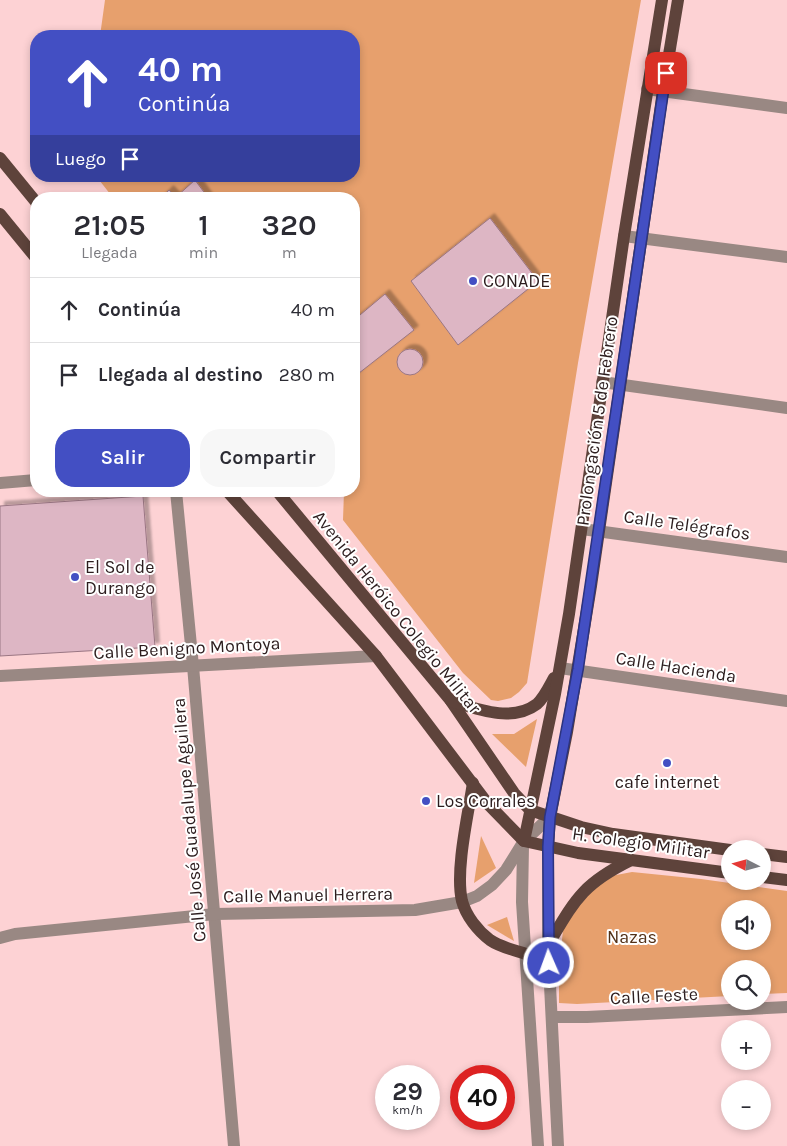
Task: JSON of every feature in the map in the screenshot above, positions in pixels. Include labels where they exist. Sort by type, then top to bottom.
[{"type":"main road","name":"Prolongación 5 de Febrero","points":[[524,841],[560,668],[624,236],[662,0]]},
{"type":"main road","name":"Prolongación 5 de Febrero","points":[[548,847],[550,817],[578,669],[678,0]]},
{"type":"main road","points":[[0,158],[30,195]]},
{"type":"main road","points":[[0,214],[30,251]]},
{"type":"main road","points":[[233,497],[376,656],[488,804],[524,841],[548,847]]},
{"type":"main road","name":"Avenida Heróico Colegio Militar","points":[[282,497],[451,701],[514,793],[530,810],[550,817]]},
{"type":"main road","points":[[451,701],[494,712],[512,713],[528,709],[538,703],[560,668]]},
{"type":"main road","points":[[473,783],[461,861],[460,886],[462,902],[480,932],[492,942],[526,954]]},
{"type":"main road","name":"H. Colegio Militar","points":[[550,817],[612,834],[721,849]]},
{"type":"main road","name":"H. Colegio Militar","points":[[548,847],[578,853],[721,872]]},
{"type":"main road","points":[[771,855],[787,858]]},
{"type":"main road","points":[[548,945],[575,900],[587,887],[598,878],[631,860]]},
{"type":"main road","points":[[771,878],[787,880]]},
{"type":"street","points":[[647,89],[787,108]]},
{"type":"street","points":[[624,236],[787,257]]},
{"type":"street","points":[[602,382],[787,408]]},
{"type":"street","points":[[0,483],[30,480]]},
{"type":"street","name":"Calle José Guadalupe Aguilera","points":[[177,497],[215,914],[234,1146]]},
{"type":"street","name":"Calle Telégrafos","points":[[582,529],[787,556]]},
{"type":"street","name":"Calle Benigno Montoya","points":[[0,676],[376,656]]},
{"type":"street","name":"Calle Hacienda","points":[[560,668],[578,669],[787,701]]},
{"type":"street","name":"Calle Manuel Herrera","points":[[0,938],[15,934],[215,914],[416,910],[462,902],[477,896],[492,885],[506,870],[524,841],[550,817]]},
{"type":"street","points":[[524,841],[522,902],[538,1146]]},
{"type":"street","points":[[548,847],[548,945],[558,1146]]},
{"type":"street","name":"Calle Feste","points":[[552,1017],[787,1007]]},
{"type":"green space","name":"CONADE","points":[[105,0],[641,0],[578,363],[527,683],[511,698],[498,701],[491,700],[463,673],[343,520],[344,497],[360,497],[360,192],[109,192],[101,182],[360,182],[360,30],[101,30]]},
{"type":"green space","points":[[537,719],[526,767],[492,734],[514,734]]},
{"type":"green space","points":[[481,836],[496,868],[474,883]]},
{"type":"green space","name":"Nazas","points":[[632,872],[721,882],[721,890],[771,889],[787,891],[787,993],[771,994],[771,960],[721,960],[721,996],[577,1004],[559,1003],[559,969],[563,930],[578,899],[611,876]]},
{"type":"green space","points":[[507,917],[514,941],[487,925]]},
{"type":"building","points":[[193,182],[196,182],[204,192],[182,192]]},
{"type":"building","points":[[490,218],[538,281],[458,345],[411,281]]},
{"type":"building","points":[[385,294],[414,330],[360,372],[360,315]]},
{"type":"building","points":[[410,349],[419,353],[423,362],[419,371],[410,375],[401,371],[397,362],[401,353]]},
{"type":"building","name":"El Sol de Durango","points":[[143,497],[155,647],[0,656],[0,506]]},
{"type":"place","name":"CONADE","points":[[473,281]]},
{"type":"place","name":"El Sol de Durango","points":[[75,577]]},
{"type":"place","name":"cafe internet","points":[[667,763]]},
{"type":"place","name":"Los Corrales","points":[[426,801]]},
{"type":"route","points":[[549,963],[548,847],[550,817],[567,732],[591,586],[666,73]]}]
